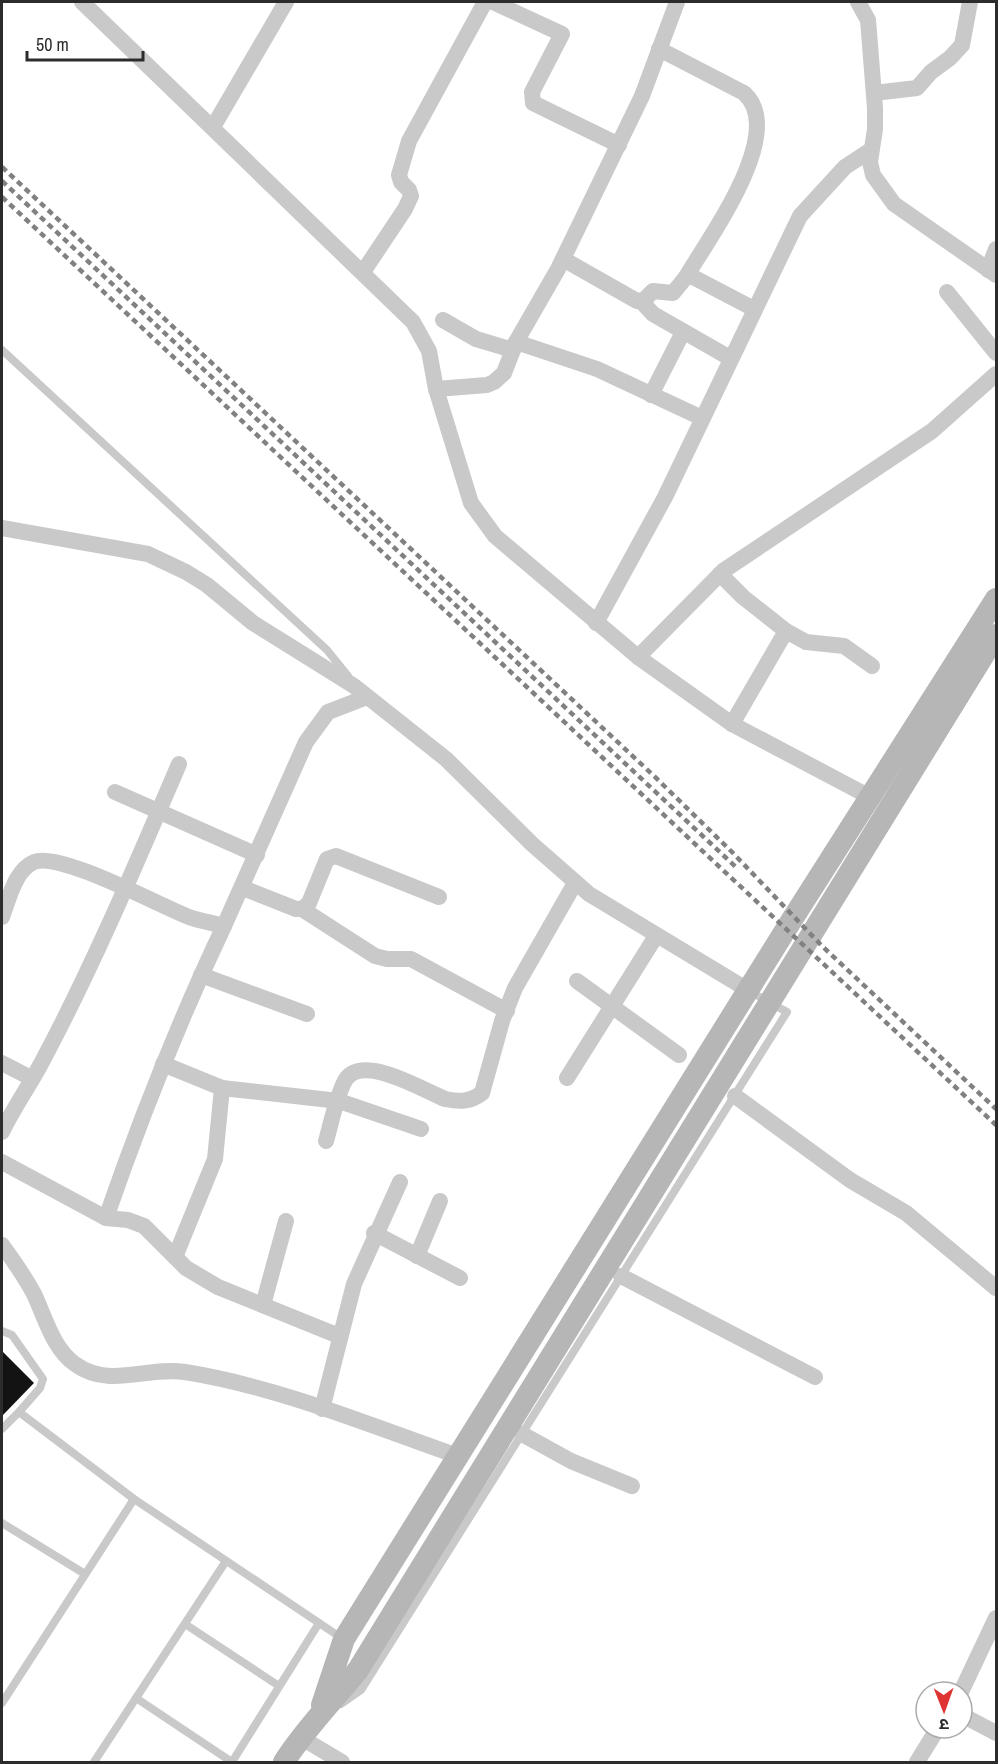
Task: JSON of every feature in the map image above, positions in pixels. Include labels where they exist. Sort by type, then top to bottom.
[{"type":"street","points":[[82,2],[413,322],[429,351],[436,388],[465,487],[483,522],[508,548],[638,657],[732,724],[870,797]]},
{"type":"street","points":[[213,127],[286,2]]},
{"type":"street","points":[[363,272],[409,201],[409,190],[401,182],[399,174],[409,141],[485,2]]},
{"type":"street","points":[[492,2],[562,34],[532,92],[533,103],[619,145]]},
{"type":"street","points":[[436,388],[494,382],[504,373],[514,346],[563,259],[642,96],[677,2]]},
{"type":"street","points":[[874,93],[917,88],[940,64],[950,58],[965,36],[970,2]]},
{"type":"street","points":[[862,4],[868,20],[874,93],[875,129],[870,162],[873,175],[894,204],[992,273],[996,249]]},
{"type":"street","points":[[641,301],[653,291],[673,293],[686,277],[736,192],[750,162],[758,121],[753,104],[744,93],[659,49]]},
{"type":"street","points":[[596,623],[665,497],[800,216],[845,168],[871,150]]},
{"type":"street","points":[[563,259],[641,301],[653,314],[730,358]]},
{"type":"street","points":[[686,277],[700,279],[754,309]]},
{"type":"street","points":[[947,292],[996,353]]},
{"type":"street","points":[[443,320],[476,339],[580,363],[702,418]]},
{"type":"street","points":[[651,395],[683,332]]},
{"type":"street","points":[[638,657],[720,573],[932,431],[996,374]]},
{"type":"street","points":[[2,512],[4,529],[119,547],[148,554],[169,562],[207,585],[253,622],[363,694],[446,759],[575,883],[656,936],[748,990]]},
{"type":"street","points":[[720,573],[743,597],[786,631],[806,642],[844,646],[872,666]]},
{"type":"street","points":[[318,1720],[344,1639],[748,990],[996,599]]},
{"type":"street","points":[[732,724],[786,631]]},
{"type":"street","points":[[284,1762],[300,1737],[318,1720],[358,1670],[996,635]]},
{"type":"street","points":[[105,1218],[146,1102],[306,742],[328,712],[363,694]]},
{"type":"street","points":[[2,1132],[32,1078],[126,888],[179,764]]},
{"type":"street","points":[[115,792],[257,855]]},
{"type":"street","points":[[302,909],[309,903],[327,859],[336,856],[439,897]]},
{"type":"street","points":[[2,917],[18,878],[25,868],[35,861],[48,860],[126,888],[191,918],[225,926]]},
{"type":"street","points":[[326,1141],[346,1080],[354,1072],[373,1069],[445,1099],[472,1100],[483,1093],[507,1011],[530,960],[575,883]]},
{"type":"street","points":[[243,888],[296,909],[302,909],[375,956],[387,959],[411,959],[507,1011]]},
{"type":"street","points":[[567,1078],[656,936]]},
{"type":"street","points":[[201,975],[307,1014]]},
{"type":"street","points":[[578,981],[611,1008],[679,1055]]},
{"type":"street","points":[[2,1063],[32,1078]]},
{"type":"street","points":[[163,1064],[222,1088],[339,1101],[421,1129]]},
{"type":"street","points":[[175,1257],[215,1159],[222,1088]]},
{"type":"street","points":[[735,1096],[857,1185],[906,1213],[996,1288]]},
{"type":"street","points":[[2,1162],[105,1218],[128,1220],[144,1226],[198,1276],[339,1336]]},
{"type":"street","points":[[322,1408],[354,1284],[374,1233],[400,1182]]},
{"type":"street","points":[[417,1256],[440,1201]]},
{"type":"street","points":[[263,1305],[286,1221]]},
{"type":"street","points":[[374,1233],[460,1278]]},
{"type":"street","points":[[2,1245],[33,1293],[57,1345],[73,1363],[89,1373],[125,1377],[156,1371],[184,1372],[266,1390],[458,1456]]},
{"type":"street","points":[[621,1276],[815,1377]]},
{"type":"street","points":[[522,1434],[571,1461],[632,1486]]},
{"type":"street","points":[[967,1680],[996,1618]]},
{"type":"street","points":[[974,1721],[996,1733]]},
{"type":"street","points":[[300,1737],[342,1762]]},
{"type":"street","points":[[917,1762],[931,1740]]},
{"type":"lane","points":[[2,350],[327,650],[363,694]]},
{"type":"lane","points":[[318,1720],[361,1690],[788,1012],[748,990]]},
{"type":"lane","points":[[2,1331],[12,1335],[43,1379],[40,1388],[2,1428]]},
{"type":"lane","points":[[19,1412],[134,1499],[344,1639]]},
{"type":"lane","points":[[2,1703],[134,1499]]},
{"type":"lane","points":[[2,1523],[85,1574]]},
{"type":"lane","points":[[94,1762],[226,1561]]},
{"type":"lane","points":[[136,1698],[232,1762],[319,1623]]},
{"type":"lane","points":[[185,1624],[279,1686]]},
{"type":"building","points":[[2,1351],[34,1383],[2,1416]]},
{"type":"railway","points":[[2,167],[654,776],[732,852],[822,946],[996,1109]]},
{"type":"railway","points":[[2,181],[738,869]]},
{"type":"railway","points":[[2,197],[996,1125]]}]
